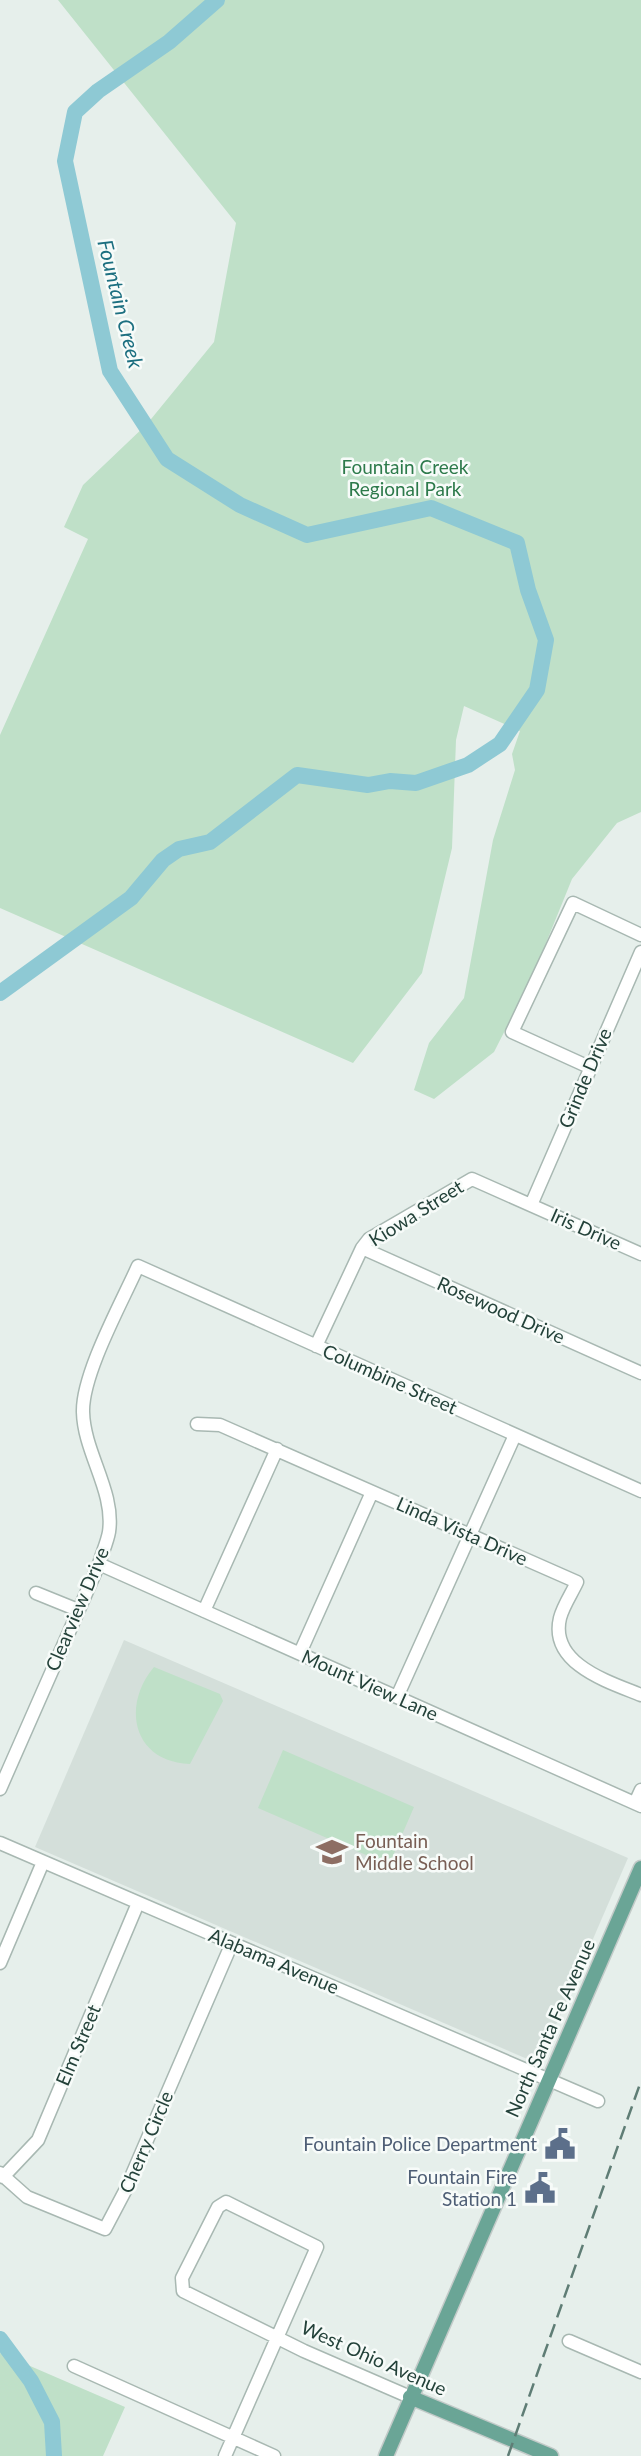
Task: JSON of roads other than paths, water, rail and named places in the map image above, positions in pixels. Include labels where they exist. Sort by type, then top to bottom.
[{"type":"main road","name":"North Santa Fe Avenue","points":[[386,2456],[641,1868]]},
{"type":"main road","name":"West Ohio Avenue","points":[[410,2397],[551,2456]]},
{"type":"street","points":[[589,1067],[513,1031],[573,903],[641,935]]},
{"type":"street","name":"Grinde Drive","points":[[531,1205],[641,952]]},
{"type":"street","name":"Kiowa Street","points":[[316,1346],[362,1248],[369,1239],[472,1179],[531,1205]]},
{"type":"street","name":"Iris Drive","points":[[531,1205],[641,1254]]},
{"type":"street","name":"Rosewood Drive","points":[[362,1248],[641,1373]]},
{"type":"street","name":"Columbine Street","points":[[138,1266],[641,1491]]},
{"type":"street","name":"Clearview Drive","points":[[0,1789],[99,1563],[109,1531],[106,1499],[89,1450],[82,1410],[93,1368],[138,1266]]},
{"type":"street","name":"Linda Vista Drive","points":[[197,1424],[220,1424],[577,1582],[560,1619],[561,1637],[567,1655],[585,1670],[641,1695]]},
{"type":"street","points":[[397,1697],[515,1434]]},
{"type":"street","points":[[204,1611],[277,1449]]},
{"type":"street","points":[[300,1653],[372,1492]]},
{"type":"street","name":"Mount View Lane","points":[[99,1563],[638,1805]]},
{"type":"street","points":[[36,1593],[78,1610]]},
{"type":"street","points":[[638,1805],[641,1790]]},
{"type":"street","name":"Alabama Avenue","points":[[0,1843],[598,2101]]},
{"type":"street","points":[[0,1963],[43,1861]]},
{"type":"street","name":"Elm Street","points":[[1,2175],[38,2140],[138,1903]]},
{"type":"street","name":"Cherry Circle","points":[[1,2175],[27,2197],[105,2229],[121,2199],[232,1943]]},
{"type":"street","name":"West Ohio Avenue","points":[[279,2336],[317,2247],[226,2202],[218,2207],[182,2278],[183,2291],[279,2336],[304,2351],[410,2397]]},
{"type":"street","points":[[225,2456],[279,2336]]},
{"type":"street","points":[[569,2342],[641,2372]]},
{"type":"street","points":[[74,2366],[274,2456]]},
{"type":"waterway","name":"Fountain Creek","points":[[0,993],[131,898],[163,860],[179,849],[210,842],[297,775],[368,785],[390,781],[416,783],[468,765],[500,744],[537,690],[546,640],[528,590],[517,543],[431,508],[307,535],[240,505],[167,459],[110,371],[65,161],[75,112],[98,91],[169,42],[217,0]]},
{"type":"waterway","name":"Fountain Creek","points":[[0,2339],[31,2381],[52,2422],[54,2456]]},
{"type":"railway","points":[[508,2456],[641,2081]]},
{"type":"place","name":"Fountain Middle School","points":[[332,1852]]},
{"type":"place","name":"Fountain Police Department","points":[[560,2144]]},
{"type":"place","name":"Fountain Fire Station 1","points":[[540,2188]]},
{"type":"park label","name":"Fountain Creek Regional Park","points":[[405,478]]}]
